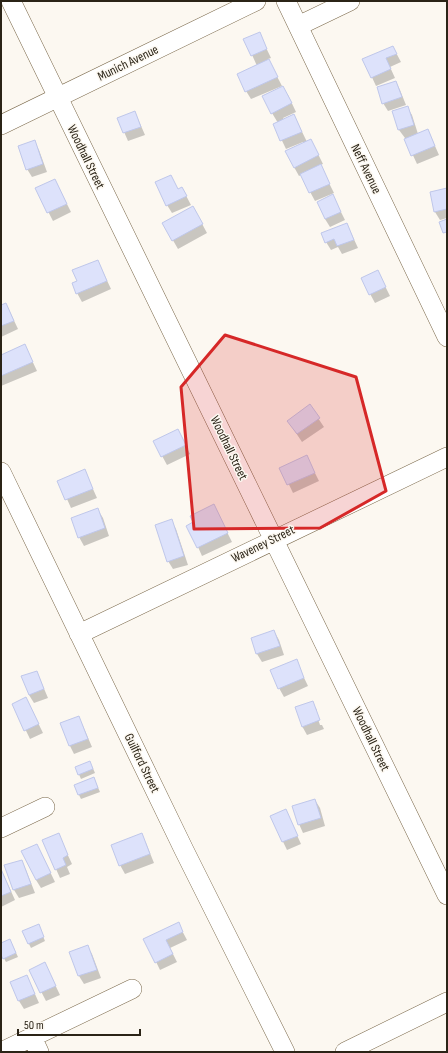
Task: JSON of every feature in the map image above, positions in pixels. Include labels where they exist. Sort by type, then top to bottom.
[{"type":"street","name":"Woodhall Street","points":[[11,1],[447,895]]},
{"type":"street","name":"Munich Avenue","points":[[1,125],[256,1]]},
{"type":"street","name":"Neff Avenue","points":[[286,1],[447,337]]},
{"type":"street","points":[[298,26],[350,1]]},
{"type":"street","name":"Waveney Street","points":[[79,634],[447,457]]},
{"type":"street","name":"Guilford Street","points":[[1,472],[284,1052]]},
{"type":"street","points":[[1,828],[45,807]]},
{"type":"street","points":[[1,1052],[35,1045],[132,989]]},
{"type":"street","points":[[345,1052],[447,1002]]},
{"type":"highlighted area","points":[[225,335],[356,377],[386,491],[320,528],[194,529],[181,387]]},
{"type":"building","points":[[260,32],[267,49],[251,56],[243,39]]},
{"type":"building","points":[[393,46],[397,54],[386,58],[391,69],[371,78],[362,59]]},
{"type":"building","points":[[269,59],[278,77],[245,92],[237,74]]},
{"type":"building","points":[[396,81],[402,97],[382,104],[377,87]]},
{"type":"building","points":[[283,86],[292,103],[271,114],[262,96]]},
{"type":"building","points":[[408,106],[414,125],[398,130],[392,111]]},
{"type":"building","points":[[135,111],[141,127],[123,133],[117,118]]},
{"type":"building","points":[[294,114],[302,132],[280,141],[273,124]]},
{"type":"building","points":[[428,129],[435,146],[411,156],[404,139]]},
{"type":"building","points":[[311,139],[319,155],[294,168],[285,151]]},
{"type":"building","points":[[35,140],[43,164],[26,170],[18,146]]},
{"type":"building","points":[[321,164],[330,184],[309,193],[300,174]]},
{"type":"building","points":[[171,175],[178,189],[182,187],[187,196],[166,206],[155,182]]},
{"type":"building","points":[[55,179],[67,204],[47,213],[35,188]]},
{"type":"building","points":[[447,188],[447,209],[434,212],[430,192]]},
{"type":"building","points":[[333,194],[341,212],[325,219],[317,202]]},
{"type":"building","points":[[193,206],[203,224],[172,241],[162,223]]},
{"type":"building","points":[[447,219],[447,232],[443,233],[439,222]]},
{"type":"building","points":[[347,223],[354,240],[337,246],[334,239],[325,243],[321,233]]},
{"type":"building","points":[[98,260],[107,281],[76,294],[72,283],[77,281],[72,270]]},
{"type":"building","points":[[378,270],[386,287],[369,295],[361,278]]},
{"type":"building","points":[[6,303],[14,321],[1,326],[1,305]]},
{"type":"building","points":[[25,344],[33,362],[1,376],[1,355]]},
{"type":"building","points":[[310,404],[320,418],[297,434],[287,421]]},
{"type":"building","points":[[178,429],[186,445],[161,457],[153,441]]},
{"type":"building","points":[[307,455],[315,473],[287,485],[279,468]]},
{"type":"building","points":[[85,469],[93,489],[65,500],[57,481]]},
{"type":"building","points":[[214,504],[228,533],[197,548],[186,526],[193,522],[190,516]]},
{"type":"building","points":[[98,508],[105,528],[78,538],[71,518]]},
{"type":"building","points":[[172,519],[184,556],[167,562],[155,525]]},
{"type":"building","points":[[274,630],[280,646],[256,654],[251,638]]},
{"type":"building","points":[[297,659],[304,678],[278,689],[270,670]]},
{"type":"building","points":[[37,671],[44,689],[29,695],[21,676]]},
{"type":"building","points":[[26,697],[39,724],[24,731],[12,704]]},
{"type":"building","points":[[313,701],[320,720],[302,727],[295,707]]},
{"type":"building","points":[[79,716],[88,739],[69,746],[60,723]]},
{"type":"building","points":[[90,761],[93,769],[78,775],[75,767]]},
{"type":"building","points":[[94,777],[98,788],[78,795],[74,785]]},
{"type":"building","points":[[315,799],[321,818],[298,825],[292,806]]},
{"type":"building","points":[[286,809],[298,836],[282,842],[270,816]]},
{"type":"building","points":[[59,833],[68,855],[63,858],[66,865],[55,870],[42,840]]},
{"type":"building","points":[[142,833],[150,854],[119,866],[111,845]]},
{"type":"building","points":[[37,844],[51,873],[36,880],[21,851]]},
{"type":"building","points":[[22,860],[31,884],[13,890],[4,865]]},
{"type":"building","points":[[1,869],[11,892],[1,896]]},
{"type":"building","points":[[179,922],[183,932],[166,940],[173,954],[155,963],[143,939]]},
{"type":"building","points":[[39,924],[44,937],[28,944],[22,931]]},
{"type":"building","points":[[10,939],[16,953],[3,959],[1,955],[1,943]]},
{"type":"building","points":[[88,945],[97,970],[78,976],[69,952]]},
{"type":"building","points":[[45,962],[56,986],[40,993],[29,970]]},
{"type":"building","points":[[27,975],[35,994],[18,1001],[10,982]]}]
